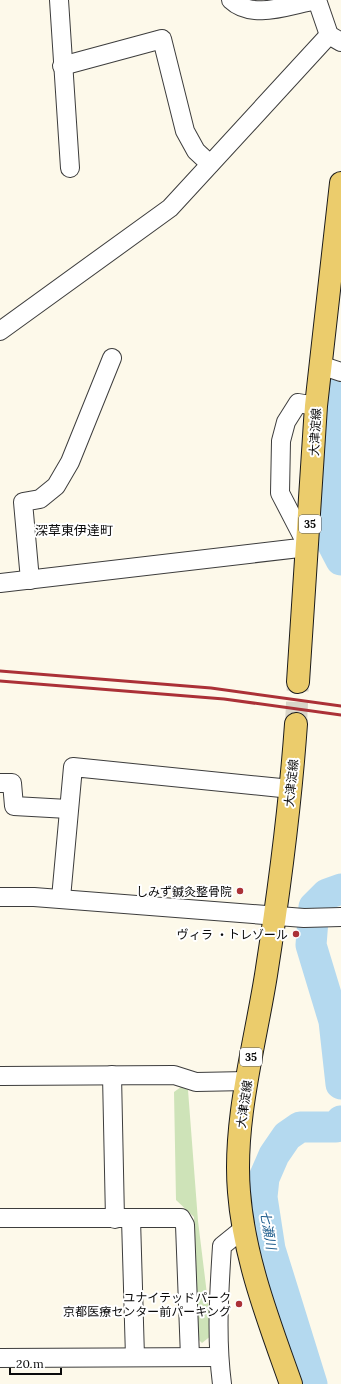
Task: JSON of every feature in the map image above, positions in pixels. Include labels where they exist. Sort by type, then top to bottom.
[{"type":"main road","name":"大津淀線","points":[[298,682],[308,548],[316,406],[332,368],[341,183]]},
{"type":"main road","name":"大津淀線","points":[[291,1384],[264,1307],[243,1229],[239,1191],[239,1145],[247,1081],[274,916],[291,789],[296,724]]},
{"type":"street","points":[[59,0],[62,66],[70,168]]},
{"type":"street","points":[[0,331],[170,208],[210,164],[335,38],[317,0],[262,11],[245,9],[231,0]]},
{"type":"street","points":[[62,66],[162,39],[186,131],[196,151],[210,164]]},
{"type":"street","points":[[30,580],[23,502],[40,499],[56,486],[70,462],[112,358]]},
{"type":"street","points":[[0,583],[308,548],[280,493],[281,441],[286,422],[298,403],[316,406]]},
{"type":"street","points":[[62,898],[72,767],[291,789]]},
{"type":"street","points":[[0,783],[12,783],[14,806],[68,809]]},
{"type":"street","points":[[0,897],[62,898],[274,916],[311,918],[341,917]]},
{"type":"street","points":[[112,1075],[135,1357]]},
{"type":"street","points":[[0,1076],[174,1075],[196,1082],[247,1081]]},
{"type":"street","points":[[0,1218],[181,1218],[184,1221],[190,1357]]},
{"type":"street","points":[[222,1384],[219,1357],[218,1321],[222,1246],[243,1229]]},
{"type":"street","points":[[0,1358],[219,1357]]},
{"type":"green space","points":[[181,1087],[188,1090],[198,1221],[212,1335],[202,1343],[196,1337],[194,1217],[176,1200],[174,1092]]},
{"type":"waterway","name":"七瀬川","points":[[341,377],[329,537],[341,560]]},
{"type":"waterway","name":"七瀬川","points":[[341,889],[327,894],[314,907],[311,945],[334,1021],[341,1084]]},
{"type":"waterway","name":"七瀬川","points":[[312,1384],[270,1249],[262,1197],[264,1178],[274,1155],[287,1136],[300,1127],[336,1127],[341,1121]]},
{"type":"tunnel","points":[[296,724],[298,682]]},
{"type":"railway","points":[[0,671],[211,688],[341,706]]},
{"type":"railway","points":[[0,681],[224,699],[341,715]]},
{"type":"place","name":"しみず鍼灸整骨院","points":[[240,891]]},
{"type":"place","name":"ヴィラ ・トレゾール","points":[[296,934]]},
{"type":"place","name":"ユナイテッドパーク 京都医療センター前パーキング","points":[[239,1304]]},
{"type":"district","name":"深草東伊達町","points":[[74,530]]}]
